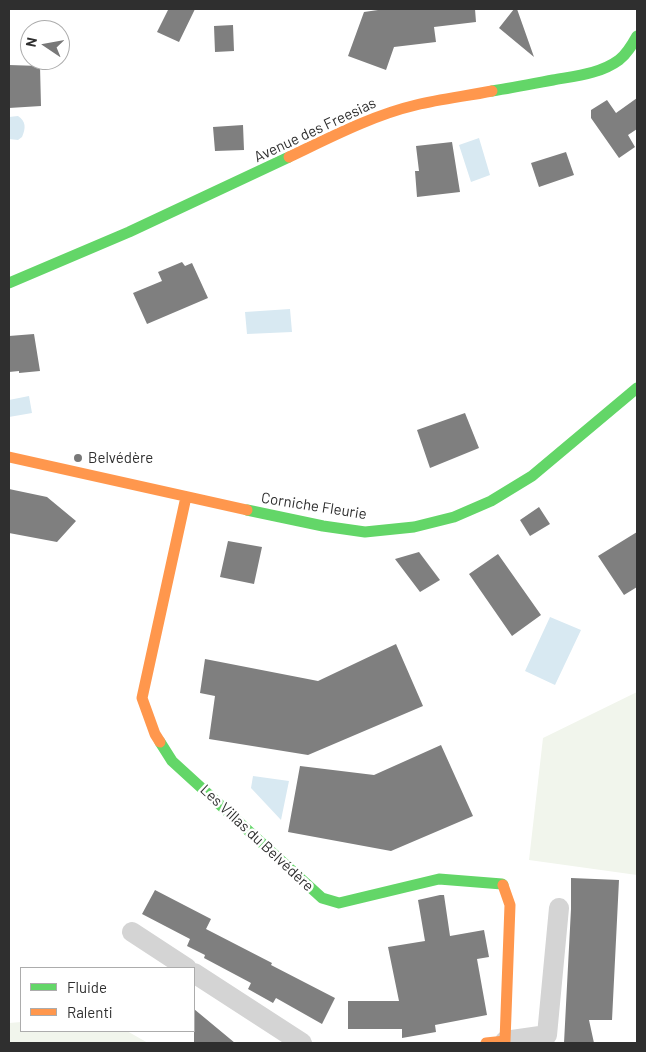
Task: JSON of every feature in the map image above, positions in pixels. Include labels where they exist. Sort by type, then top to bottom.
[{"type":"street","name":"Avenue des Freesias","points":[[9,284],[228,186],[362,123],[416,105],[588,74],[617,62],[627,53],[637,36]]},
{"type":"street","name":"Corniche Fleurie","points":[[9,457],[323,526],[365,532],[414,527],[454,517],[491,502],[532,476],[637,388]]},
{"type":"street","name":"Les Villas du Belvédère","points":[[186,497],[142,698],[154,734],[172,761],[322,898],[339,904],[439,879],[502,884],[510,905],[495,1042]]},
{"type":"street","points":[[495,1042],[547,1035],[559,908]]},
{"type":"street","points":[[132,932],[185,967]]},
{"type":"street","points":[[195,974],[302,1043]]},
{"type":"shaded area","points":[[18,116],[24,122],[25,128],[22,137],[18,140],[9,139],[9,117]]},
{"type":"shaded area","points":[[479,138],[490,175],[471,182],[459,145]]},
{"type":"shaded area","points":[[290,309],[292,332],[247,334],[245,312]]},
{"type":"shaded area","points":[[29,396],[32,413],[9,417],[9,400]]},
{"type":"shaded area","points":[[550,617],[581,630],[555,685],[525,671]]},
{"type":"shaded area","points":[[637,692],[637,875],[529,860],[543,738]]},
{"type":"shaded area","points":[[253,776],[289,781],[281,820],[251,788]]},
{"type":"shaded area","points":[[20,1022],[20,1032],[129,1032],[148,1043],[9,1043],[9,1023]]},
{"type":"building","points":[[195,9],[179,42],[157,32],[168,10]]},
{"type":"building","points":[[385,9],[475,9],[476,22],[434,27],[436,42],[394,47],[386,70],[348,56],[364,12]]},
{"type":"building","points":[[514,9],[517,9],[534,57],[499,28]]},
{"type":"building","points":[[233,25],[234,51],[215,52],[214,26]]},
{"type":"building","points":[[9,65],[20,65],[20,70],[40,70],[41,106],[9,108]]},
{"type":"building","points":[[637,98],[637,129],[628,135],[635,147],[619,158],[591,118],[591,110],[607,100],[616,113]]},
{"type":"building","points":[[243,125],[244,150],[215,151],[213,127]]},
{"type":"building","points":[[452,142],[460,192],[417,197],[415,171],[419,171],[416,146]]},
{"type":"building","points":[[566,152],[574,175],[539,187],[531,163]]},
{"type":"building","points":[[182,262],[185,266],[192,263],[208,298],[147,324],[133,293],[162,281],[158,272]]},
{"type":"building","points":[[34,334],[40,371],[9,372],[9,336]]},
{"type":"building","points":[[465,413],[479,448],[430,468],[417,430]]},
{"type":"building","points":[[9,489],[47,497],[76,521],[57,542],[9,533]]},
{"type":"building","points":[[539,507],[550,524],[530,536],[520,520]]},
{"type":"building","points":[[637,532],[637,587],[624,595],[598,556]]},
{"type":"building","points":[[228,541],[262,547],[254,584],[220,577]]},
{"type":"building","points":[[419,552],[440,580],[420,592],[395,559]]},
{"type":"building","points":[[498,554],[541,615],[512,636],[469,574]]},
{"type":"building","points":[[396,644],[423,706],[308,755],[209,739],[215,696],[200,693],[205,659],[318,681]]},
{"type":"building","points":[[441,745],[473,816],[391,851],[288,832],[300,766],[374,775]]},
{"type":"building","points":[[571,878],[619,880],[612,1020],[589,1020],[594,1043],[564,1043]]},
{"type":"building","points":[[155,890],[211,919],[206,929],[335,998],[322,1024],[276,998],[273,1003],[248,989],[251,983],[204,958],[205,955],[187,946],[190,939],[142,914]]},
{"type":"building","points":[[444,895],[450,936],[484,930],[489,957],[477,959],[487,1015],[435,1025],[436,1032],[402,1038],[402,1029],[348,1029],[348,1001],[399,1001],[388,947],[425,941],[418,900]]},
{"type":"building","points":[[195,1010],[235,1043],[194,1043]]},
{"type":"traffic: fast","points":[[492,91],[579,76],[612,65],[622,58],[637,36]]},
{"type":"traffic: fast","points":[[9,283],[129,232],[289,157]]},
{"type":"traffic: fast","points":[[247,510],[323,526],[365,532],[414,527],[454,517],[491,501],[532,476],[637,388]]},
{"type":"traffic: fast","points":[[160,742],[172,761],[322,898],[339,903],[439,879],[503,885]]},
{"type":"traffic: slow","points":[[289,157],[351,128],[400,109],[492,91]]},
{"type":"traffic: slow","points":[[9,457],[247,510]]},
{"type":"traffic: slow","points":[[160,742],[155,734],[142,698],[186,497]]},
{"type":"traffic: slow","points":[[486,1043],[505,1041],[510,905],[503,885]]},
{"type":"place","name":"Belvédère","points":[[78,458]]}]
